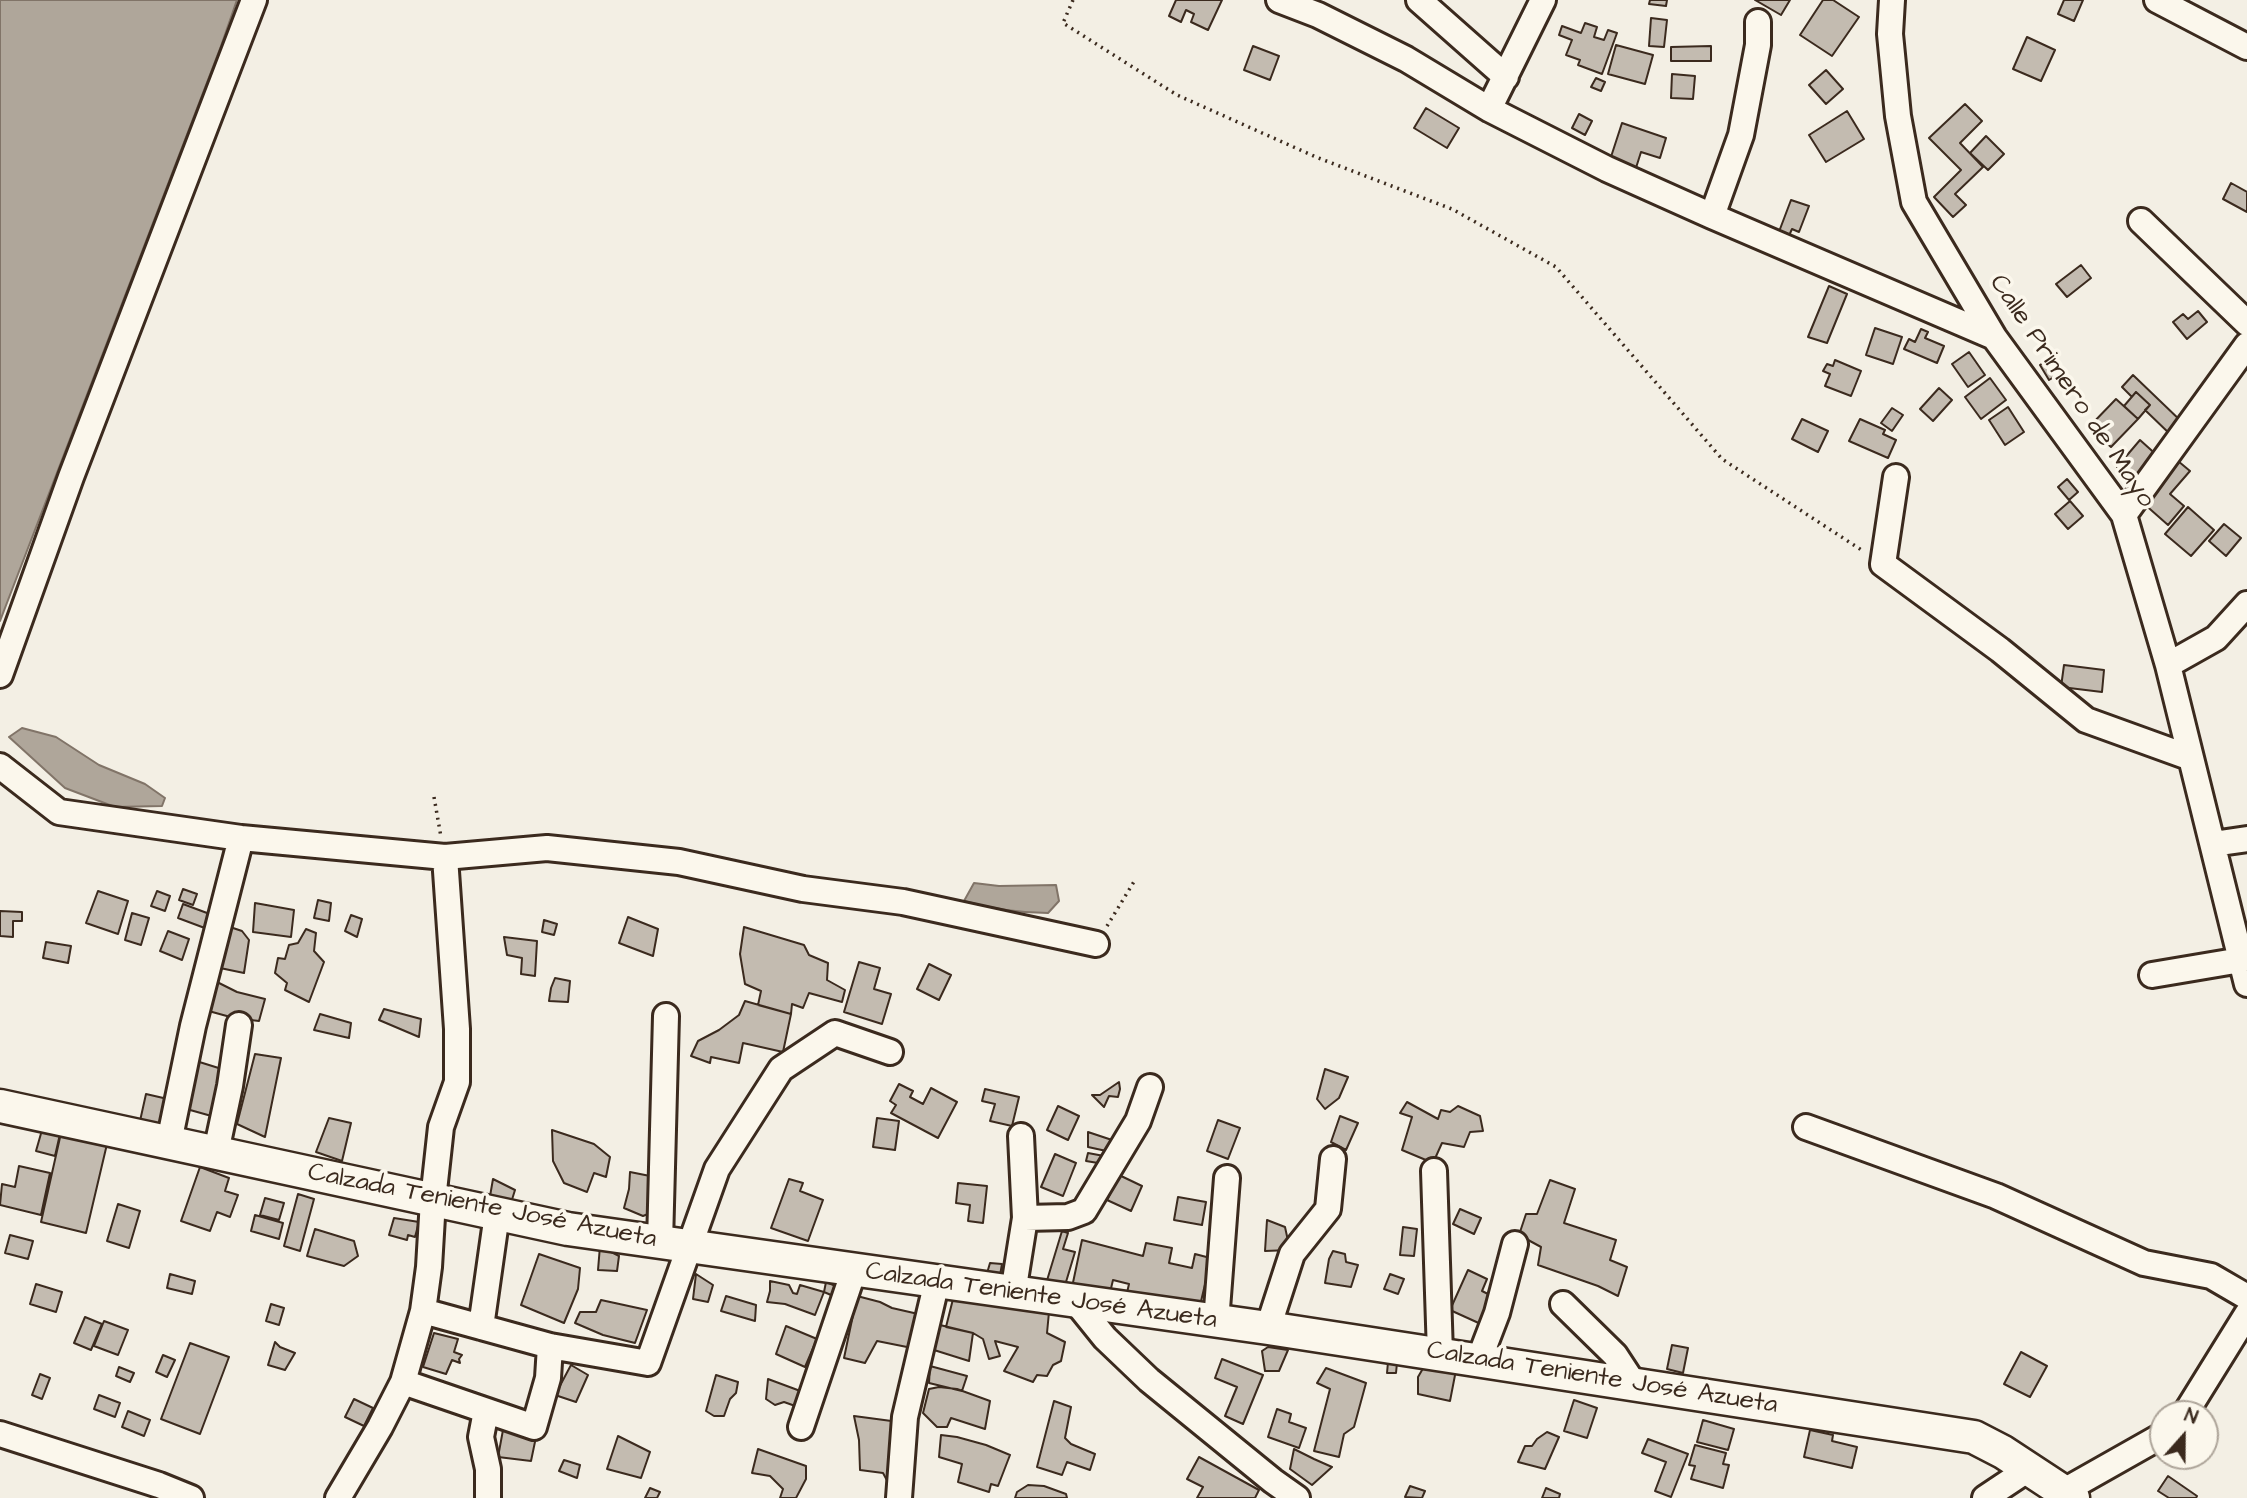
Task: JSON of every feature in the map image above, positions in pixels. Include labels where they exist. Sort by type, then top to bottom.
[{"type":"main road","name":"Calzada Teniente José Azueta","points":[[0,1106],[568,1229],[1268,1328],[1974,1437],[2030,1468],[2068,1494]]},
{"type":"street","points":[[0,675],[71,477],[254,0]]},
{"type":"street","points":[[1279,0],[1323,8],[1489,109],[1607,169],[1994,337]]},
{"type":"street","points":[[1419,0],[1506,77]]},
{"type":"street","points":[[1489,109],[1544,0]]},
{"type":"street","name":"Calle Primero de Mayo","points":[[1892,0],[1890,34],[1898,116],[1914,202],[1994,337],[2124,515],[2168,664],[2247,985]]},
{"type":"street","points":[[2157,0],[2247,47]]},
{"type":"street","points":[[1712,216],[1741,135],[1758,45],[1758,22]]},
{"type":"street","points":[[2141,220],[2247,323]]},
{"type":"street","points":[[2124,515],[2247,345]]},
{"type":"street","points":[[1896,477],[1883,564],[2000,650],[2087,720],[2191,758]]},
{"type":"street","points":[[2168,664],[2216,638],[2247,604]]},
{"type":"street","points":[[0,766],[59,812],[241,838],[445,857],[547,848],[679,862],[803,889],[902,902],[1096,944]]},
{"type":"street","points":[[169,1142],[193,1026],[241,838]]},
{"type":"street","points":[[2213,844],[2247,839]]},
{"type":"street","points":[[338,1498],[403,1382],[423,1311],[441,1127],[457,1082],[457,1029],[445,857]]},
{"type":"street","points":[[2152,975],[2241,960]]},
{"type":"street","points":[[666,1016],[676,1245]]},
{"type":"street","points":[[216,1152],[239,1025]]},
{"type":"street","points":[[423,1311],[550,1346],[648,1363],[676,1245],[718,1169],[781,1069],[835,1033],[890,1052]]},
{"type":"street","points":[[1025,1219],[1068,1217],[1084,1211],[1138,1121],[1150,1087]]},
{"type":"street","points":[[1806,1127],[1996,1196],[2144,1263],[2211,1276],[2247,1297]]},
{"type":"street","points":[[1013,1293],[1025,1219],[1021,1136]]},
{"type":"street","points":[[1268,1328],[1292,1254],[1328,1209],[1333,1159]]},
{"type":"street","points":[[1433,1171],[1440,1354]]},
{"type":"street","points":[[1216,1322],[1227,1178]]},
{"type":"street","points":[[481,1327],[496,1214]]},
{"type":"street","points":[[1479,1360],[1497,1313],[1515,1244]]},
{"type":"street","points":[[802,1427],[854,1270]]},
{"type":"street","points":[[899,1498],[905,1417],[937,1281]]},
{"type":"street","points":[[1076,1302],[1125,1359],[1269,1490],[1297,1498]]},
{"type":"street","points":[[1563,1304],[1615,1355],[1634,1384]]},
{"type":"street","points":[[2194,1400],[2247,1314]]},
{"type":"street","points":[[403,1382],[534,1427],[548,1378],[550,1346]]},
{"type":"street","points":[[486,1411],[481,1437],[488,1469],[488,1498]]},
{"type":"street","points":[[0,1434],[159,1485],[191,1498]]},
{"type":"street","points":[[2068,1494],[2149,1444]]},
{"type":"street","points":[[1985,1498],[2030,1468]]},
{"type":"path","points":[[1073,0],[1063,23],[1177,95],[1316,157],[1452,209],[1556,267],[1722,459],[1883,564]]},
{"type":"path","points":[[434,797],[445,857]]},
{"type":"path","points":[[1096,944],[1135,880]]},
{"type":"shaded area","points":[[0,0],[237,0],[0,621]]},
{"type":"shaded area","points":[[22,728],[56,737],[99,765],[145,784],[165,798],[162,806],[115,807],[65,788],[9,737]]},
{"type":"shaded area","points":[[974,883],[999,886],[1056,885],[1059,901],[1048,913],[1006,910],[964,901]]},
{"type":"building","points":[[1176,0],[1222,0],[1208,30],[1191,22],[1194,14],[1186,10],[1181,22],[1169,16]]},
{"type":"building","points":[[1650,0],[1667,0],[1666,6],[1649,4]]},
{"type":"building","points":[[1755,0],[1790,0],[1781,15]]},
{"type":"building","points":[[1823,0],[1833,0],[1859,17],[1832,56],[1800,35]]},
{"type":"building","points":[[2064,0],[2083,0],[2074,21],[2058,14]]},
{"type":"building","points":[[1651,18],[1667,20],[1664,47],[1649,46]]},
{"type":"building","points":[[1585,23],[1597,27],[1594,37],[1604,40],[1608,30],[1617,33],[1602,74],[1578,65],[1580,60],[1566,55],[1572,40],[1559,35],[1562,26],[1581,33]]},
{"type":"building","points":[[2027,37],[2055,50],[2041,81],[2013,69]]},
{"type":"building","points":[[1616,45],[1653,55],[1645,84],[1608,74]]},
{"type":"building","points":[[1253,46],[1279,56],[1270,80],[1244,70]]},
{"type":"building","points":[[1711,46],[1711,61],[1671,61],[1671,47]]},
{"type":"building","points":[[1826,70],[1843,89],[1826,104],[1809,85]]},
{"type":"building","points":[[1672,74],[1695,76],[1693,99],[1671,98]]},
{"type":"building","points":[[1596,78],[1605,82],[1601,91],[1591,87]]},
{"type":"building","points":[[1965,104],[1982,121],[1960,143],[1983,167],[1955,194],[1966,205],[1953,217],[1934,197],[1961,170],[1929,138]]},
{"type":"building","points":[[1426,108],[1459,128],[1447,148],[1414,128]]},
{"type":"building","points":[[1847,111],[1864,139],[1826,162],[1809,135]]},
{"type":"building","points":[[1579,114],[1592,121],[1585,135],[1572,128]]},
{"type":"building","points":[[1622,123],[1666,138],[1660,158],[1641,152],[1635,171],[1609,163]]},
{"type":"building","points":[[1986,136],[2004,154],[1988,170],[1970,153]]},
{"type":"building","points":[[2231,183],[2247,192],[2247,212],[2223,199]]},
{"type":"building","points":[[1791,200],[1809,206],[1799,232],[1792,229],[1787,240],[1777,237]]},
{"type":"building","points":[[2081,265],[2091,278],[2067,297],[2056,284]]},
{"type":"building","points":[[1829,286],[1847,294],[1827,343],[1808,337]]},
{"type":"building","points":[[2198,311],[2207,322],[2187,339],[2173,322],[2183,314],[2188,319]]},
{"type":"building","points":[[1875,328],[1902,337],[1893,364],[1866,355]]},
{"type":"building","points":[[1921,329],[1928,332],[1925,338],[1944,346],[1937,363],[1904,349],[1909,339],[1915,342]]},
{"type":"building","points":[[1969,352],[1985,375],[1968,387],[1952,364]]},
{"type":"building","points":[[2054,356],[2064,371],[2049,380],[2040,365]]},
{"type":"building","points":[[1835,360],[1861,371],[1851,396],[1825,386],[1830,374],[1823,371],[1827,364],[1833,366]]},
{"type":"building","points":[[2133,375],[2184,424],[2172,436],[2145,410],[2150,405],[2136,392],[2132,397],[2122,387]]},
{"type":"building","points":[[1990,378],[2006,400],[1981,419],[1965,397]]},
{"type":"building","points":[[1939,388],[1952,400],[1933,421],[1920,409]]},
{"type":"building","points":[[2136,392],[2150,405],[2138,419],[2124,406]]},
{"type":"building","points":[[2116,399],[2138,419],[2111,447],[2089,427]]},
{"type":"building","points":[[2008,407],[2024,432],[2005,445],[1989,420]]},
{"type":"building","points":[[1892,408],[1903,415],[1892,431],[1881,423]]},
{"type":"building","points":[[1802,419],[1828,431],[1818,452],[1792,439]]},
{"type":"building","points":[[1860,419],[1885,430],[1883,434],[1896,440],[1888,458],[1849,441]]},
{"type":"building","points":[[2140,440],[2160,458],[2137,484],[2117,467]]},
{"type":"building","points":[[2178,461],[2190,471],[2170,494],[2184,506],[2168,525],[2142,502]]},
{"type":"building","points":[[2067,479],[2078,492],[2069,500],[2058,487]]},
{"type":"building","points":[[2070,501],[2083,516],[2068,529],[2055,514]]},
{"type":"building","points":[[2188,507],[2214,530],[2191,556],[2165,534]]},
{"type":"building","points":[[2224,524],[2241,538],[2226,556],[2209,541]]},
{"type":"building","points":[[2064,665],[2104,670],[2102,692],[2061,687]]},
{"type":"building","points":[[183,889],[197,894],[193,905],[179,900]]},
{"type":"building","points":[[98,891],[128,901],[118,934],[86,923]]},
{"type":"building","points":[[157,891],[170,896],[165,911],[151,906]]},
{"type":"building","points":[[318,900],[331,903],[329,921],[314,918]]},
{"type":"building","points":[[255,903],[294,910],[291,937],[253,932]]},
{"type":"building","points":[[183,904],[215,916],[210,930],[178,918]]},
{"type":"building","points":[[0,911],[22,912],[22,921],[13,921],[13,937],[0,936]]},
{"type":"building","points":[[132,913],[149,918],[141,945],[125,940]]},
{"type":"building","points":[[351,915],[362,919],[357,937],[345,931]]},
{"type":"building","points":[[628,917],[658,929],[653,956],[619,943]]},
{"type":"building","points":[[544,920],[557,924],[554,935],[542,932]]},
{"type":"building","points":[[230,927],[242,931],[249,940],[244,973],[220,968]]},
{"type":"building","points":[[744,927],[804,945],[809,955],[828,963],[827,980],[845,990],[842,1002],[809,993],[803,1008],[792,1004],[791,1014],[758,1005],[761,991],[745,984],[740,954]]},
{"type":"building","points":[[306,929],[316,933],[314,951],[324,962],[309,1002],[285,990],[287,983],[275,973],[278,958],[285,959],[289,945],[298,943]]},
{"type":"building","points":[[168,931],[189,939],[182,960],[160,951]]},
{"type":"building","points":[[504,937],[537,941],[535,976],[521,974],[522,958],[507,955]]},
{"type":"building","points":[[46,942],[71,946],[68,963],[43,958]]},
{"type":"building","points":[[859,962],[880,968],[874,989],[891,994],[882,1024],[844,1012]]},
{"type":"building","points":[[929,964],[951,975],[939,1000],[917,989]]},
{"type":"building","points":[[555,978],[570,981],[568,1002],[549,1001]]},
{"type":"building","points":[[213,980],[237,992],[265,999],[259,1021],[205,1010]]},
{"type":"building","points":[[745,1001],[791,1014],[783,1052],[743,1043],[739,1063],[711,1057],[710,1063],[691,1056],[698,1041],[739,1015]]},
{"type":"building","points":[[384,1009],[421,1019],[419,1037],[379,1020]]},
{"type":"building","points":[[320,1014],[351,1023],[349,1038],[314,1030]]},
{"type":"building","points":[[255,1054],[281,1058],[265,1137],[237,1124]]},
{"type":"building","points":[[193,1060],[225,1070],[215,1117],[183,1108]]},
{"type":"building","points":[[1325,1069],[1348,1077],[1339,1098],[1325,1109],[1317,1099]]},
{"type":"building","points":[[1119,1082],[1118,1097],[1109,1096],[1104,1107],[1092,1095],[1100,1095]]},
{"type":"building","points":[[899,1084],[913,1091],[910,1097],[923,1104],[931,1088],[957,1102],[938,1138],[891,1113],[896,1105],[890,1101]]},
{"type":"building","points":[[985,1089],[1019,1097],[1012,1126],[990,1121],[995,1104],[982,1101]]},
{"type":"building","points":[[146,1094],[172,1100],[166,1127],[140,1121]]},
{"type":"building","points":[[1407,1102],[1438,1119],[1441,1110],[1450,1112],[1458,1106],[1480,1116],[1483,1131],[1470,1132],[1464,1147],[1442,1143],[1433,1163],[1402,1150],[1412,1117],[1400,1113]]},
{"type":"building","points":[[1058,1106],[1079,1116],[1068,1140],[1047,1130]]},
{"type":"building","points":[[1340,1116],[1358,1123],[1346,1150],[1331,1142]]},
{"type":"building","points":[[329,1118],[351,1123],[342,1161],[316,1152]]},
{"type":"building","points":[[877,1118],[899,1121],[895,1150],[873,1147]]},
{"type":"building","points":[[1218,1120],[1240,1128],[1228,1159],[1207,1151]]},
{"type":"building","points":[[42,1130],[60,1134],[55,1156],[36,1151]]},
{"type":"building","points":[[552,1130],[594,1144],[610,1157],[606,1177],[594,1173],[587,1192],[564,1183],[553,1161]]},
{"type":"building","points":[[1088,1132],[1112,1140],[1111,1152],[1088,1147]]},
{"type":"building","points":[[61,1133],[107,1144],[86,1233],[41,1222]]},
{"type":"building","points":[[1088,1153],[1104,1156],[1104,1164],[1086,1161]]},
{"type":"building","points":[[1055,1154],[1076,1163],[1063,1196],[1041,1187]]},
{"type":"building","points":[[19,1166],[50,1173],[41,1215],[0,1205],[2,1184],[15,1187]]},
{"type":"building","points":[[200,1167],[229,1178],[225,1191],[238,1195],[230,1217],[217,1212],[210,1231],[181,1221]]},
{"type":"building","points":[[630,1172],[655,1177],[648,1214],[643,1216],[624,1208]]},
{"type":"building","points":[[1119,1175],[1142,1186],[1131,1211],[1107,1200]]},
{"type":"building","points":[[493,1179],[515,1190],[510,1206],[489,1202]]},
{"type":"building","points":[[789,1179],[803,1183],[800,1191],[823,1200],[808,1241],[771,1228]]},
{"type":"building","points":[[1550,1180],[1575,1189],[1564,1223],[1616,1240],[1610,1260],[1627,1267],[1618,1296],[1538,1265],[1541,1247],[1519,1235],[1526,1214],[1537,1214]]},
{"type":"building","points":[[958,1183],[987,1186],[983,1223],[968,1221],[970,1205],[956,1203]]},
{"type":"building","points":[[298,1194],[314,1199],[300,1251],[284,1246]]},
{"type":"building","points":[[1178,1197],[1206,1202],[1202,1225],[1174,1220]]},
{"type":"building","points":[[265,1198],[284,1203],[279,1220],[260,1215]]},
{"type":"building","points":[[118,1204],[140,1211],[129,1248],[107,1241]]},
{"type":"building","points":[[1460,1209],[1481,1218],[1474,1234],[1453,1224]]},
{"type":"building","points":[[255,1215],[283,1223],[279,1239],[251,1231]]},
{"type":"building","points":[[394,1218],[419,1222],[415,1237],[408,1235],[407,1240],[389,1235]]},
{"type":"building","points":[[1267,1220],[1285,1227],[1290,1250],[1265,1251]]},
{"type":"building","points":[[1403,1227],[1417,1229],[1414,1256],[1400,1255]]},
{"type":"building","points":[[315,1229],[354,1241],[358,1256],[344,1266],[307,1256]]},
{"type":"building","points":[[1062,1231],[1068,1233],[1063,1249],[1075,1252],[1063,1292],[1045,1287]]},
{"type":"building","points":[[10,1235],[33,1241],[28,1259],[5,1253]]},
{"type":"building","points":[[1082,1240],[1143,1256],[1146,1243],[1172,1248],[1169,1263],[1192,1268],[1195,1254],[1218,1260],[1214,1278],[1207,1276],[1198,1314],[1126,1297],[1129,1284],[1113,1280],[1108,1301],[1071,1292]]},
{"type":"building","points":[[600,1246],[619,1256],[617,1271],[598,1270]]},
{"type":"building","points":[[1333,1251],[1345,1254],[1346,1262],[1358,1265],[1351,1287],[1325,1283]]},
{"type":"building","points":[[539,1254],[580,1268],[578,1289],[564,1323],[521,1305]]},
{"type":"building","points":[[990,1263],[1002,1264],[999,1281],[985,1280]]},
{"type":"building","points":[[1468,1270],[1487,1279],[1482,1291],[1496,1298],[1483,1325],[1450,1310]]},
{"type":"building","points":[[170,1274],[195,1281],[192,1294],[167,1288]]},
{"type":"building","points":[[696,1274],[713,1285],[708,1302],[693,1299]]},
{"type":"building","points":[[1390,1274],[1404,1279],[1398,1294],[1384,1289]]},
{"type":"building","points":[[770,1281],[789,1285],[793,1293],[797,1294],[800,1285],[824,1292],[815,1315],[785,1304],[767,1302]]},
{"type":"building","points":[[826,1282],[843,1289],[838,1298],[824,1292]]},
{"type":"building","points":[[36,1284],[62,1292],[56,1312],[30,1304]]},
{"type":"building","points":[[726,1296],[756,1305],[755,1321],[721,1311]]},
{"type":"building","points":[[857,1296],[927,1316],[917,1349],[877,1341],[865,1363],[844,1358]]},
{"type":"building","points":[[953,1299],[1049,1312],[1047,1333],[1065,1342],[1061,1361],[1053,1365],[1047,1376],[1037,1375],[1033,1382],[1004,1371],[1018,1347],[995,1341],[1000,1356],[989,1359],[983,1339],[973,1333],[946,1327]]},
{"type":"building","points":[[601,1300],[647,1310],[635,1343],[603,1335],[575,1323],[580,1312],[596,1312]]},
{"type":"building","points":[[271,1304],[284,1308],[279,1325],[266,1321]]},
{"type":"building","points":[[85,1317],[102,1324],[91,1350],[74,1343]]},
{"type":"building","points":[[104,1321],[128,1330],[118,1355],[94,1346]]},
{"type":"building","points":[[940,1325],[973,1333],[969,1361],[934,1350]]},
{"type":"building","points":[[786,1326],[817,1339],[805,1367],[776,1354]]},
{"type":"building","points":[[434,1333],[458,1339],[454,1352],[462,1355],[460,1363],[452,1360],[446,1374],[423,1367]]},
{"type":"building","points":[[275,1342],[295,1353],[285,1370],[268,1365]]},
{"type":"building","points":[[190,1343],[229,1357],[200,1434],[161,1419]]},
{"type":"building","points":[[1672,1345],[1688,1348],[1683,1373],[1667,1369]]},
{"type":"building","points":[[1268,1347],[1288,1350],[1279,1371],[1265,1371],[1262,1351]]},
{"type":"building","points":[[2021,1352],[2047,1366],[2030,1397],[2004,1384]]},
{"type":"building","points":[[163,1355],[175,1360],[167,1377],[156,1372]]},
{"type":"building","points":[[1222,1359],[1263,1375],[1243,1424],[1225,1416],[1237,1387],[1215,1378]]},
{"type":"building","points":[[1388,1362],[1397,1363],[1396,1373],[1387,1373]]},
{"type":"building","points":[[571,1365],[588,1375],[576,1402],[555,1395]]},
{"type":"building","points":[[1425,1365],[1456,1370],[1450,1401],[1418,1394],[1418,1377]]},
{"type":"building","points":[[930,1366],[967,1376],[962,1391],[929,1383]]},
{"type":"building","points":[[119,1367],[134,1373],[130,1382],[116,1376]]},
{"type":"building","points":[[1326,1368],[1366,1383],[1354,1427],[1344,1434],[1339,1457],[1314,1451],[1330,1389],[1317,1383]]},
{"type":"building","points":[[40,1374],[50,1378],[42,1399],[32,1395]]},
{"type":"building","points":[[716,1375],[738,1382],[736,1393],[730,1399],[724,1416],[714,1416],[706,1411]]},
{"type":"building","points":[[768,1379],[803,1392],[798,1407],[784,1402],[775,1405],[766,1399]]},
{"type":"building","points":[[929,1389],[957,1389],[990,1401],[985,1429],[951,1418],[947,1427],[937,1427],[923,1413]]},
{"type":"building","points":[[99,1395],[120,1403],[115,1417],[94,1409]]},
{"type":"building","points":[[354,1399],[373,1408],[364,1426],[345,1417]]},
{"type":"building","points":[[1574,1400],[1597,1408],[1587,1438],[1564,1431]]},
{"type":"building","points":[[1054,1401],[1071,1407],[1065,1438],[1071,1444],[1095,1454],[1090,1470],[1067,1462],[1062,1475],[1037,1467]]},
{"type":"building","points":[[1277,1409],[1291,1414],[1289,1422],[1306,1428],[1299,1448],[1268,1437]]},
{"type":"building","points":[[128,1411],[150,1420],[144,1436],[122,1427]]},
{"type":"building","points":[[854,1416],[899,1422],[890,1486],[883,1473],[860,1470],[859,1440]]},
{"type":"building","points":[[1703,1420],[1734,1429],[1728,1450],[1697,1442]]},
{"type":"building","points":[[503,1430],[536,1437],[531,1461],[498,1457]]},
{"type":"building","points":[[1810,1430],[1833,1435],[1832,1441],[1857,1447],[1852,1468],[1804,1457]]},
{"type":"building","points":[[1547,1432],[1559,1437],[1545,1469],[1518,1462],[1525,1446],[1532,1446]]},
{"type":"building","points":[[941,1435],[986,1445],[1010,1455],[998,1486],[991,1484],[989,1492],[958,1482],[962,1464],[939,1457]]},
{"type":"building","points":[[618,1436],[650,1452],[641,1478],[607,1469]]},
{"type":"building","points":[[1648,1439],[1688,1454],[1671,1497],[1655,1491],[1666,1462],[1642,1453]]},
{"type":"building","points":[[1695,1445],[1726,1453],[1723,1464],[1729,1465],[1723,1488],[1691,1479],[1695,1466],[1689,1465]]},
{"type":"building","points":[[758,1449],[806,1466],[806,1479],[796,1498],[780,1498],[783,1489],[770,1476],[752,1473]]},
{"type":"building","points":[[1294,1449],[1332,1467],[1312,1485],[1290,1469]]},
{"type":"building","points":[[1199,1457],[1259,1490],[1255,1498],[1197,1498],[1203,1487],[1187,1479]]},
{"type":"building","points":[[564,1460],[580,1465],[577,1478],[559,1471]]},
{"type":"building","points":[[2168,1476],[2197,1496],[2196,1498],[2169,1498],[2158,1491]]},
{"type":"building","points":[[1028,1485],[1044,1486],[1066,1494],[1067,1498],[1015,1498],[1017,1492]]},
{"type":"building","points":[[1410,1486],[1425,1491],[1422,1498],[1405,1497]]},
{"type":"building","points":[[650,1488],[660,1492],[657,1498],[645,1498]]},
{"type":"building","points":[[1546,1488],[1560,1494],[1559,1498],[1542,1498]]}]
